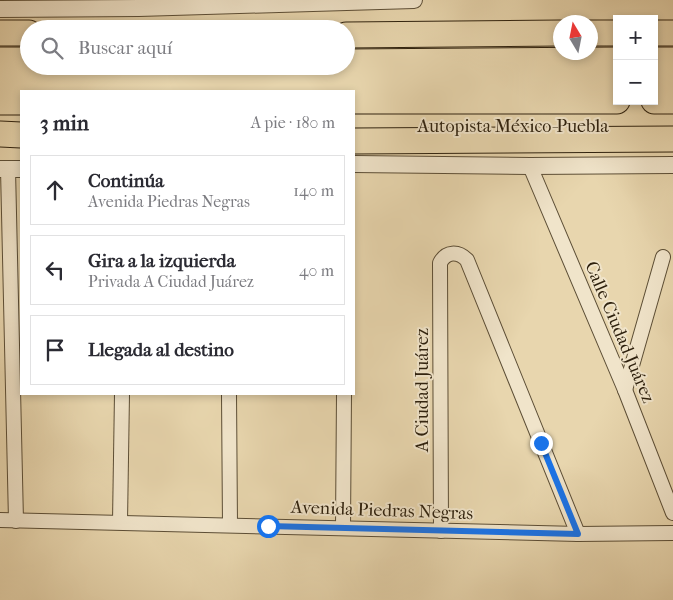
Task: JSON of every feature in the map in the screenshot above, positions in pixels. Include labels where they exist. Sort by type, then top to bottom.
[{"type":"highway","points":[[0,33],[20,20]]},
{"type":"highway","points":[[355,35],[553,33]]},
{"type":"highway","points":[[598,33],[613,33]]},
{"type":"highway","points":[[658,33],[673,33]]},
{"type":"highway","points":[[0,60],[20,60]]},
{"type":"highway","points":[[355,62],[613,60]]},
{"type":"highway","points":[[658,60],[673,60]]},
{"type":"highway","points":[[0,81],[613,78]]},
{"type":"highway","points":[[658,78],[673,78]]},
{"type":"highway","points":[[355,101],[613,101]]},
{"type":"highway","points":[[658,101],[673,101]]},
{"type":"highway","points":[[0,102],[20,102]]},
{"type":"highway","points":[[0,120],[20,121]]},
{"type":"highway","name":"Autopista México-Puebla","points":[[355,126],[673,126]]},
{"type":"highway","points":[[0,134],[20,136]]},
{"type":"highway","points":[[355,141],[673,139]]},
{"type":"street","points":[[0,9],[30,14],[139,4],[414,0]]},
{"type":"street","points":[[355,164],[530,166],[673,164]]},
{"type":"street","name":"Calle Ciudad Juárez","points":[[530,166],[625,390],[673,513]]},
{"type":"street","points":[[10,169],[16,521]]},
{"type":"street","name":"A Ciudad Juárez","points":[[441,531],[440,263],[443,257],[450,253],[456,253],[467,260],[578,534]]},
{"type":"street","points":[[625,390],[663,257]]},
{"type":"street","points":[[120,522],[122,395]]},
{"type":"street","points":[[229,395],[230,525]]},
{"type":"street","points":[[343,528],[344,395]]},
{"type":"street","name":"Avenida Piedras Negras","points":[[0,520],[578,534],[673,533]]},
{"type":"route","points":[[268,526],[578,534],[541,443]]}]
